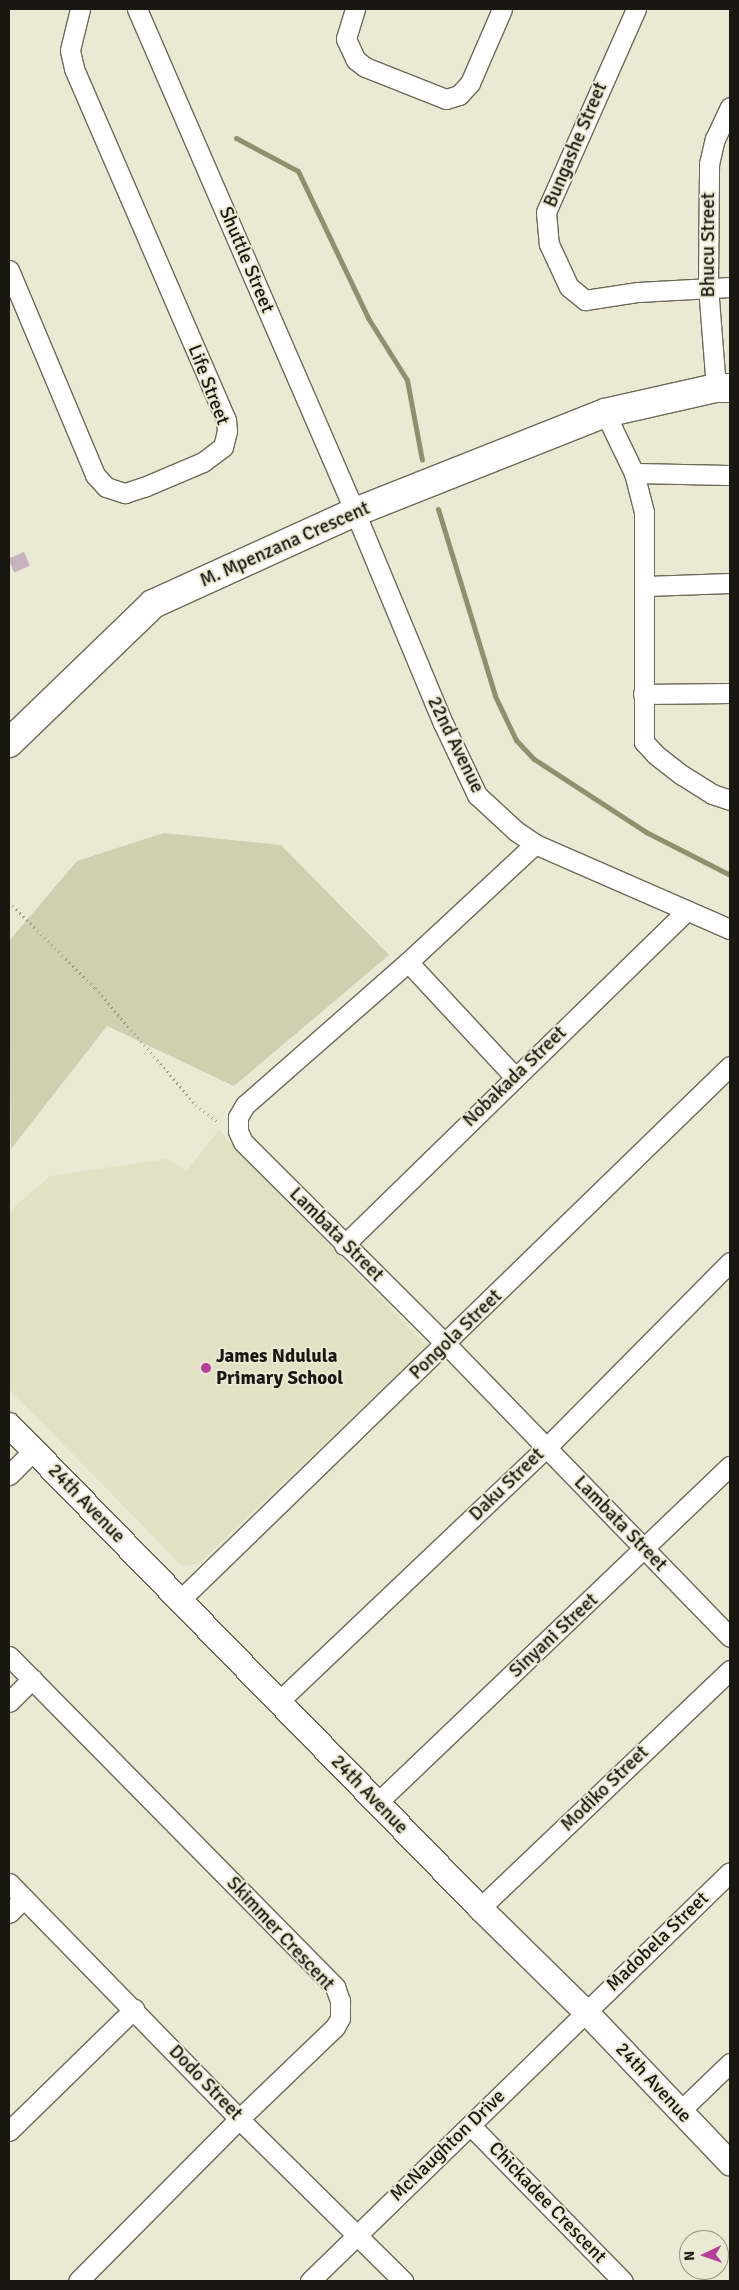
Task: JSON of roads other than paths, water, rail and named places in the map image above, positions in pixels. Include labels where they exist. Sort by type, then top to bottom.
[{"type":"main road","name":"M. Mpenzana Crescent","points":[[9,744],[153,604],[355,512],[605,413],[723,388]]},
{"type":"street","name":"Life Street","points":[[9,270],[96,475],[106,487],[125,493],[144,488],[203,462],[223,447],[227,431],[226,420],[74,68],[70,50],[80,9]]},
{"type":"street","name":"Shuttle Street","points":[[137,9],[355,512]]},
{"type":"street","points":[[356,9],[346,39],[356,60],[365,67],[446,99],[459,95],[470,83],[502,9]]},
{"type":"street","name":"Bungashe Street","points":[[636,9],[546,212],[549,244],[569,286],[585,300],[708,287],[730,288]]},
{"type":"street","name":"Bhucu Street","points":[[723,388],[708,287],[709,164],[715,139],[730,107]]},
{"type":"street","points":[[605,413],[634,473],[644,512],[646,586],[643,734],[648,748],[698,786],[730,800]]},
{"type":"street","points":[[634,473],[730,475]]},
{"type":"street","name":"22nd Avenue","points":[[355,512],[462,769],[477,795],[516,831],[535,844],[730,929]]},
{"type":"street","points":[[646,586],[730,583]]},
{"type":"street","points":[[643,694],[730,693]]},
{"type":"street","points":[[515,1077],[408,962],[535,844]]},
{"type":"street","name":"Nobakada Street","points":[[344,1245],[687,910]]},
{"type":"street","name":"Lambata Street","points":[[408,962],[245,1105],[238,1117],[240,1137],[344,1245],[446,1344],[547,1447],[730,1637]]},
{"type":"street","name":"Pongola Street","points":[[179,1601],[446,1344],[730,1066]]},
{"type":"street","name":"Daku Street","points":[[278,1702],[547,1447],[730,1262]]},
{"type":"street","name":"24th Avenue","points":[[9,1425],[480,1908],[586,2012],[679,2112],[730,2163]]},
{"type":"street","points":[[9,1475],[34,1450]]},
{"type":"street","name":"Sinyani Street","points":[[377,1803],[645,1550],[730,1466]]},
{"type":"street","name":"Skimmer Crescent","points":[[9,1656],[334,1987],[341,2011],[335,2027],[239,2119],[78,2281]]},
{"type":"street","name":"Modiko Street","points":[[480,1908],[730,1670]]},
{"type":"street","points":[[9,1702],[32,1679]]},
{"type":"street","name":"Madobela Street","points":[[586,2012],[730,1872]]},
{"type":"street","name":"Dodo Street","points":[[9,1883],[134,2009],[239,2119],[403,2281]]},
{"type":"street","points":[[9,1913],[24,1898]]},
{"type":"street","points":[[9,2131],[134,2009]]},
{"type":"street","name":"McNaughton Drive","points":[[310,2281],[356,2234],[471,2126],[586,2012]]},
{"type":"street","points":[[679,2112],[730,2063]]},
{"type":"street","name":"Chickadee Crescent","points":[[471,2126],[623,2281]]},
{"type":"waterway","points":[[236,138],[298,171],[368,318],[407,380],[422,460]]},
{"type":"waterway","points":[[438,509],[495,696],[516,740],[534,759],[646,832],[730,875]]},
{"type":"place","name":"James Ndulula Primary School","points":[[206,1368]]}]
